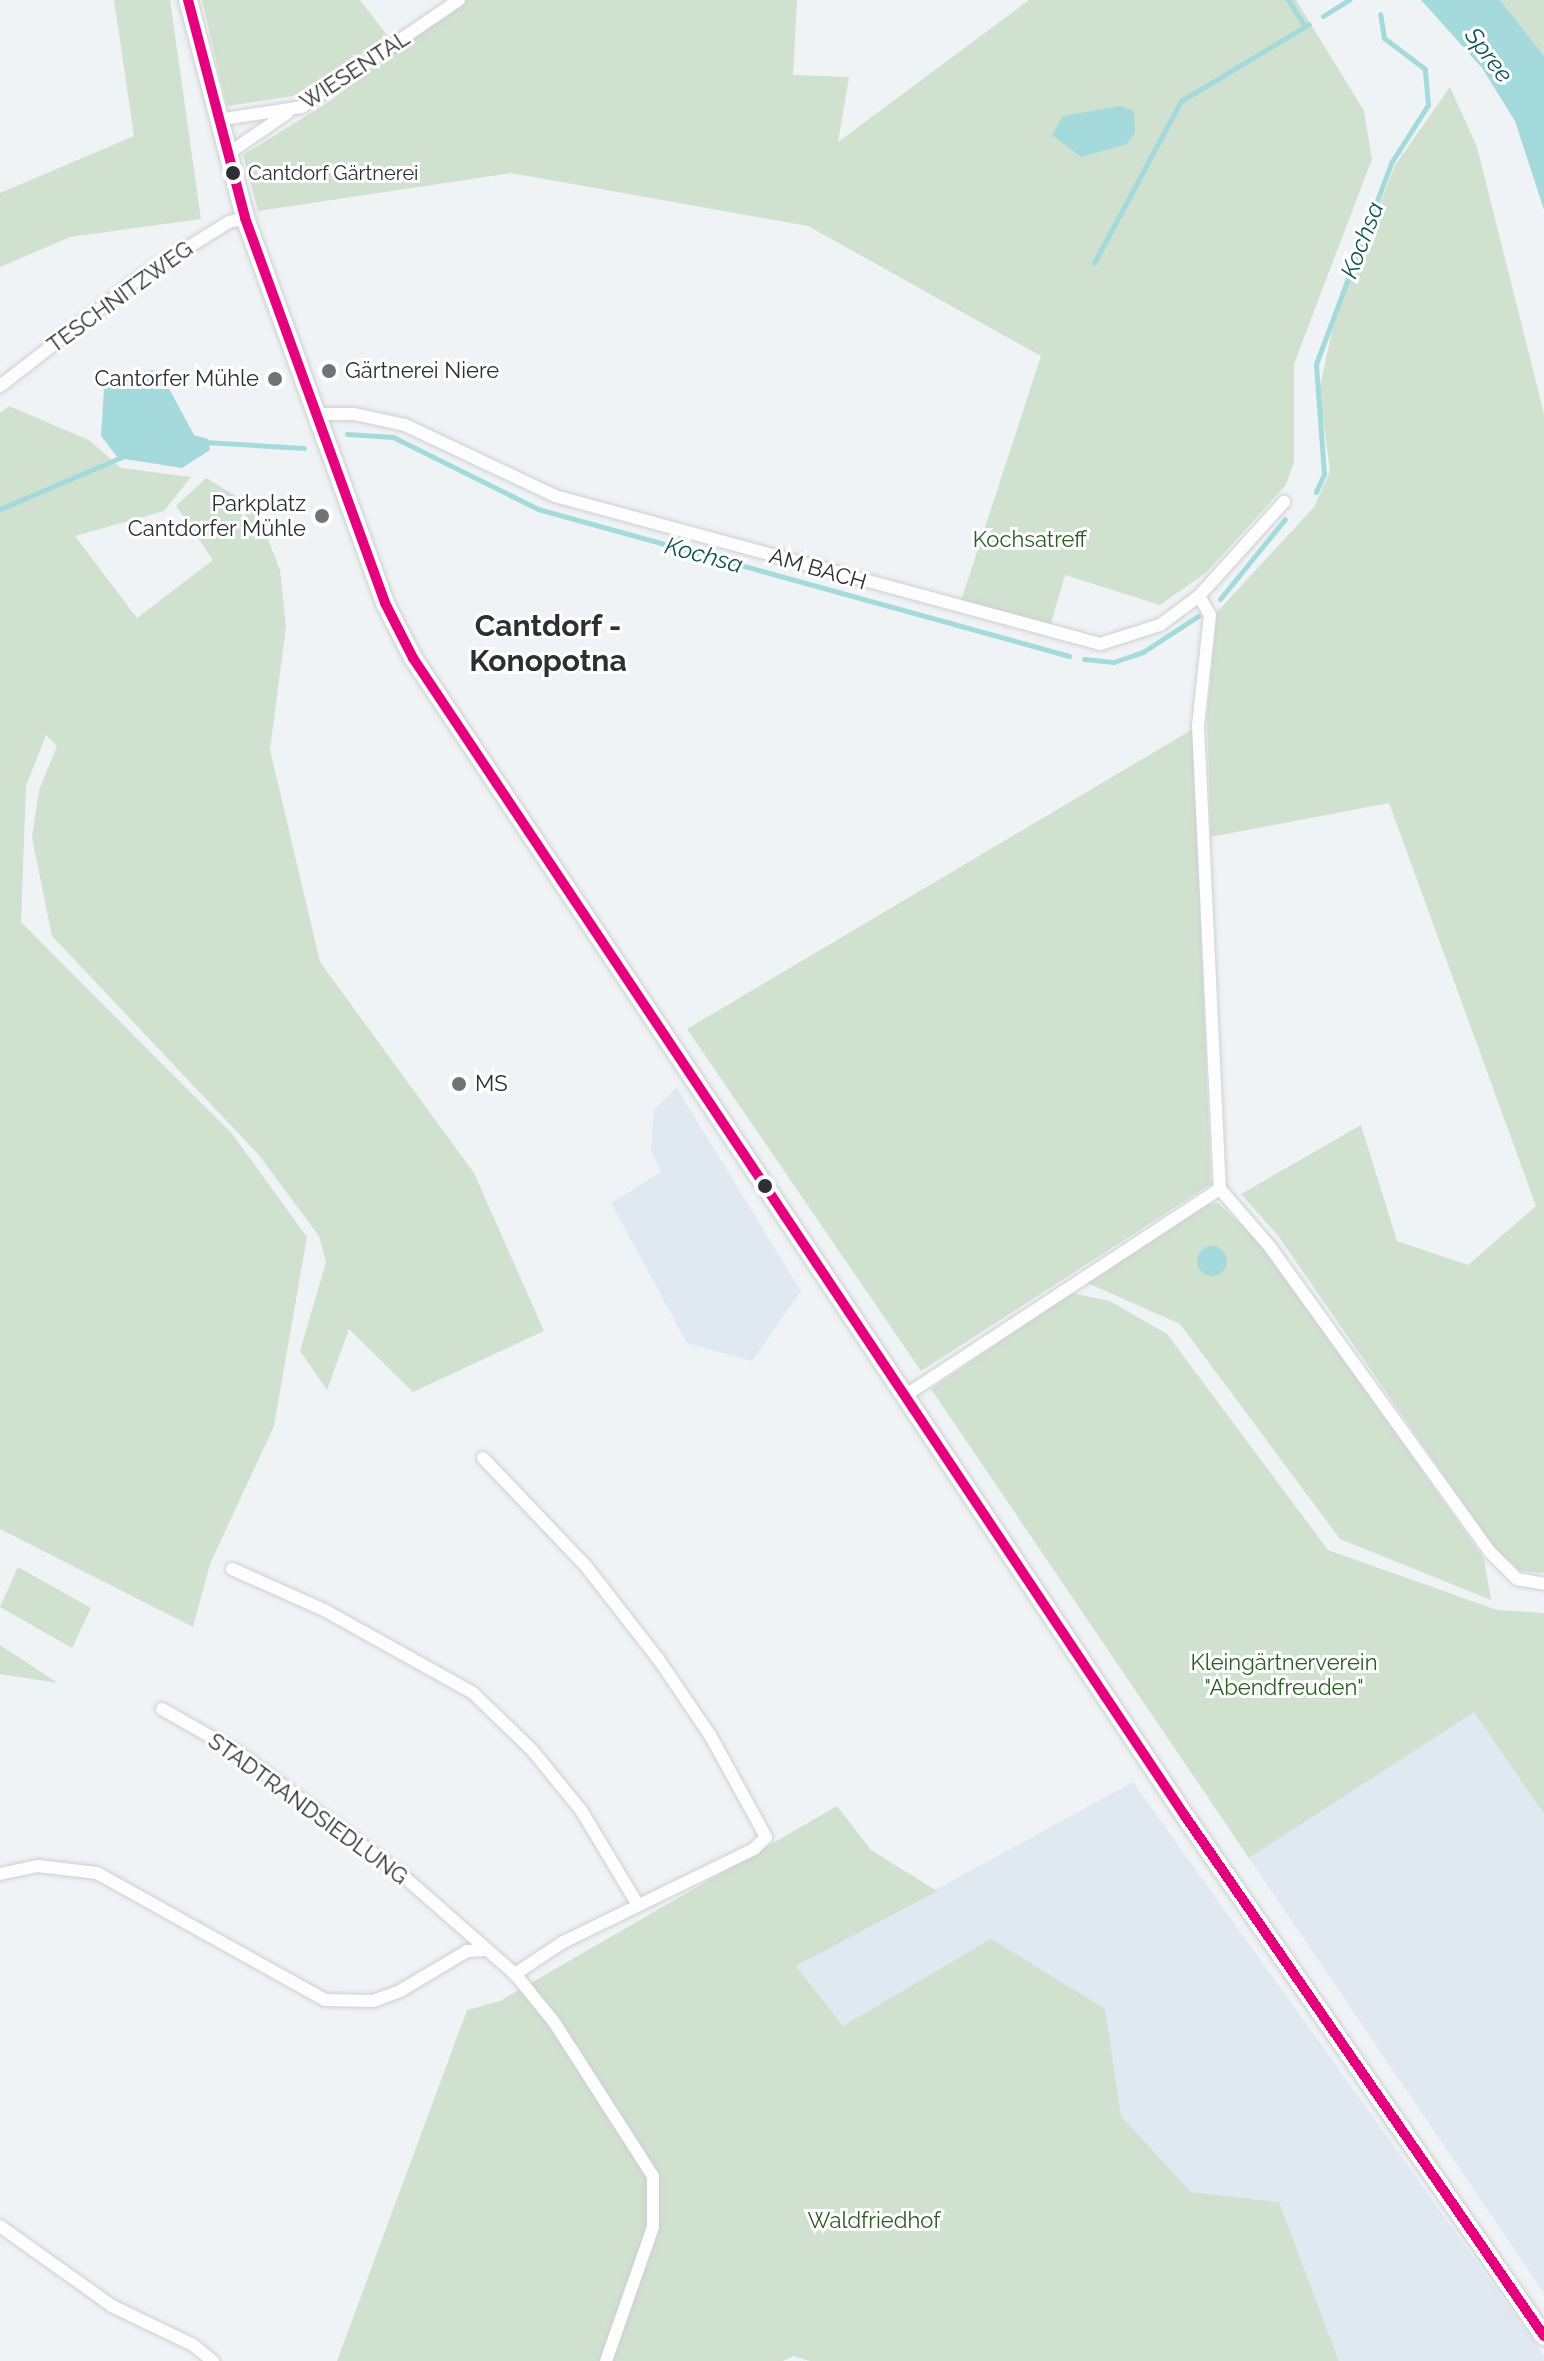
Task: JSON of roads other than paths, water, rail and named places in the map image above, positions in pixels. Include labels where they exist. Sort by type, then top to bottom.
[{"type":"main road","points":[[188,0],[226,155],[245,218],[385,603],[413,658],[663,1040],[906,1395],[1185,1816],[1544,2336]]},
{"type":"street","name":"WIESENTAL","points":[[226,155],[289,112],[329,92],[459,0]]},
{"type":"street","name":"WIESENTAL","points":[[217,120],[289,112]]},
{"type":"street","name":"TESCHNITZWEG","points":[[0,386],[139,278],[229,222],[245,218]]},
{"type":"street","name":"AM BACH","points":[[314,414],[354,414],[405,425],[555,496],[1082,642],[1100,644],[1139,635],[1199,596],[1284,502]]},
{"type":"street","points":[[1199,596],[1210,615],[1198,725],[1220,1189],[1270,1247],[1491,1553],[1517,1579],[1544,1584]]},
{"type":"street","points":[[906,1395],[1220,1189]]},
{"type":"street","points":[[483,1458],[585,1565],[659,1660],[710,1735],[766,1837],[754,1849],[638,1905],[515,1974]]},
{"type":"street","points":[[232,1569],[324,1610],[473,1693],[532,1750],[581,1810],[638,1905]]},
{"type":"street","name":"STADTRANDSIEDLUNG","points":[[162,1709],[239,1753],[401,1874],[484,1950],[515,1974],[554,2022],[653,2176],[653,2227],[606,2361]]},
{"type":"street","points":[[0,1874],[38,1866],[97,1873],[325,2000],[373,2001],[400,1991],[467,1951],[484,1950]]},
{"type":"street","points":[[0,2226],[112,2306],[193,2345],[213,2361]]},
{"type":"water","name":"Spree","points":[[1421,0],[1500,0],[1544,56],[1544,210],[1515,121],[1482,68]]},
{"type":"water","points":[[1120,106],[1134,111],[1135,132],[1127,144],[1081,157],[1052,135],[1063,116]]},
{"type":"water","points":[[154,370],[164,379],[194,435],[208,439],[210,450],[182,468],[118,458],[101,436],[104,389],[135,372]]},
{"type":"water","points":[[1212,1246],[1218,1247],[1226,1255],[1226,1267],[1218,1275],[1212,1276],[1206,1275],[1198,1267],[1197,1261],[1198,1255],[1206,1247]]},
{"type":"waterway","points":[[1288,0],[1305,26]]},
{"type":"waterway","points":[[1323,16],[1349,0]]},
{"type":"waterway","name":"Kochsa","points":[[1316,492],[1324,474],[1316,364],[1391,163],[1428,105],[1425,69],[1384,38],[1380,14]]},
{"type":"waterway","points":[[1094,263],[1181,101],[1309,24]]},
{"type":"waterway","name":"Kochsa","points":[[347,434],[393,437],[538,509],[1069,656]]},
{"type":"waterway","name":"Kochsa","points":[[205,442],[304,448]]},
{"type":"waterway","name":"Kochsa","points":[[0,509],[124,456]]},
{"type":"waterway","name":"Kochsa","points":[[1220,599],[1285,519]]},
{"type":"waterway","name":"Kochsa","points":[[1084,659],[1114,662],[1143,652],[1198,616]]},
{"type":"place","name":"Cantdorf Gärtnerei","points":[[233,173]]},
{"type":"place","name":"Gärtnerei Niere","points":[[329,371]]},
{"type":"place","name":"Cantorfer Mühle","points":[[275,379]]},
{"type":"place","name":"Parkplatz Cantdorfer Mühle","points":[[322,516]]},
{"type":"place","name":"MS","points":[[459,1084]]},
{"type":"district","name":"Cantdorf - Konopotna","points":[[548,643]]},
{"type":"park label","name":"Kochsatreff","points":[[1030,540]]},
{"type":"park label","name":"Kleingärtnerverein \"Abendfreuden\"","points":[[1284,1674]]},
{"type":"park label","name":"Waldfriedhof","points":[[874,2221]]}]
